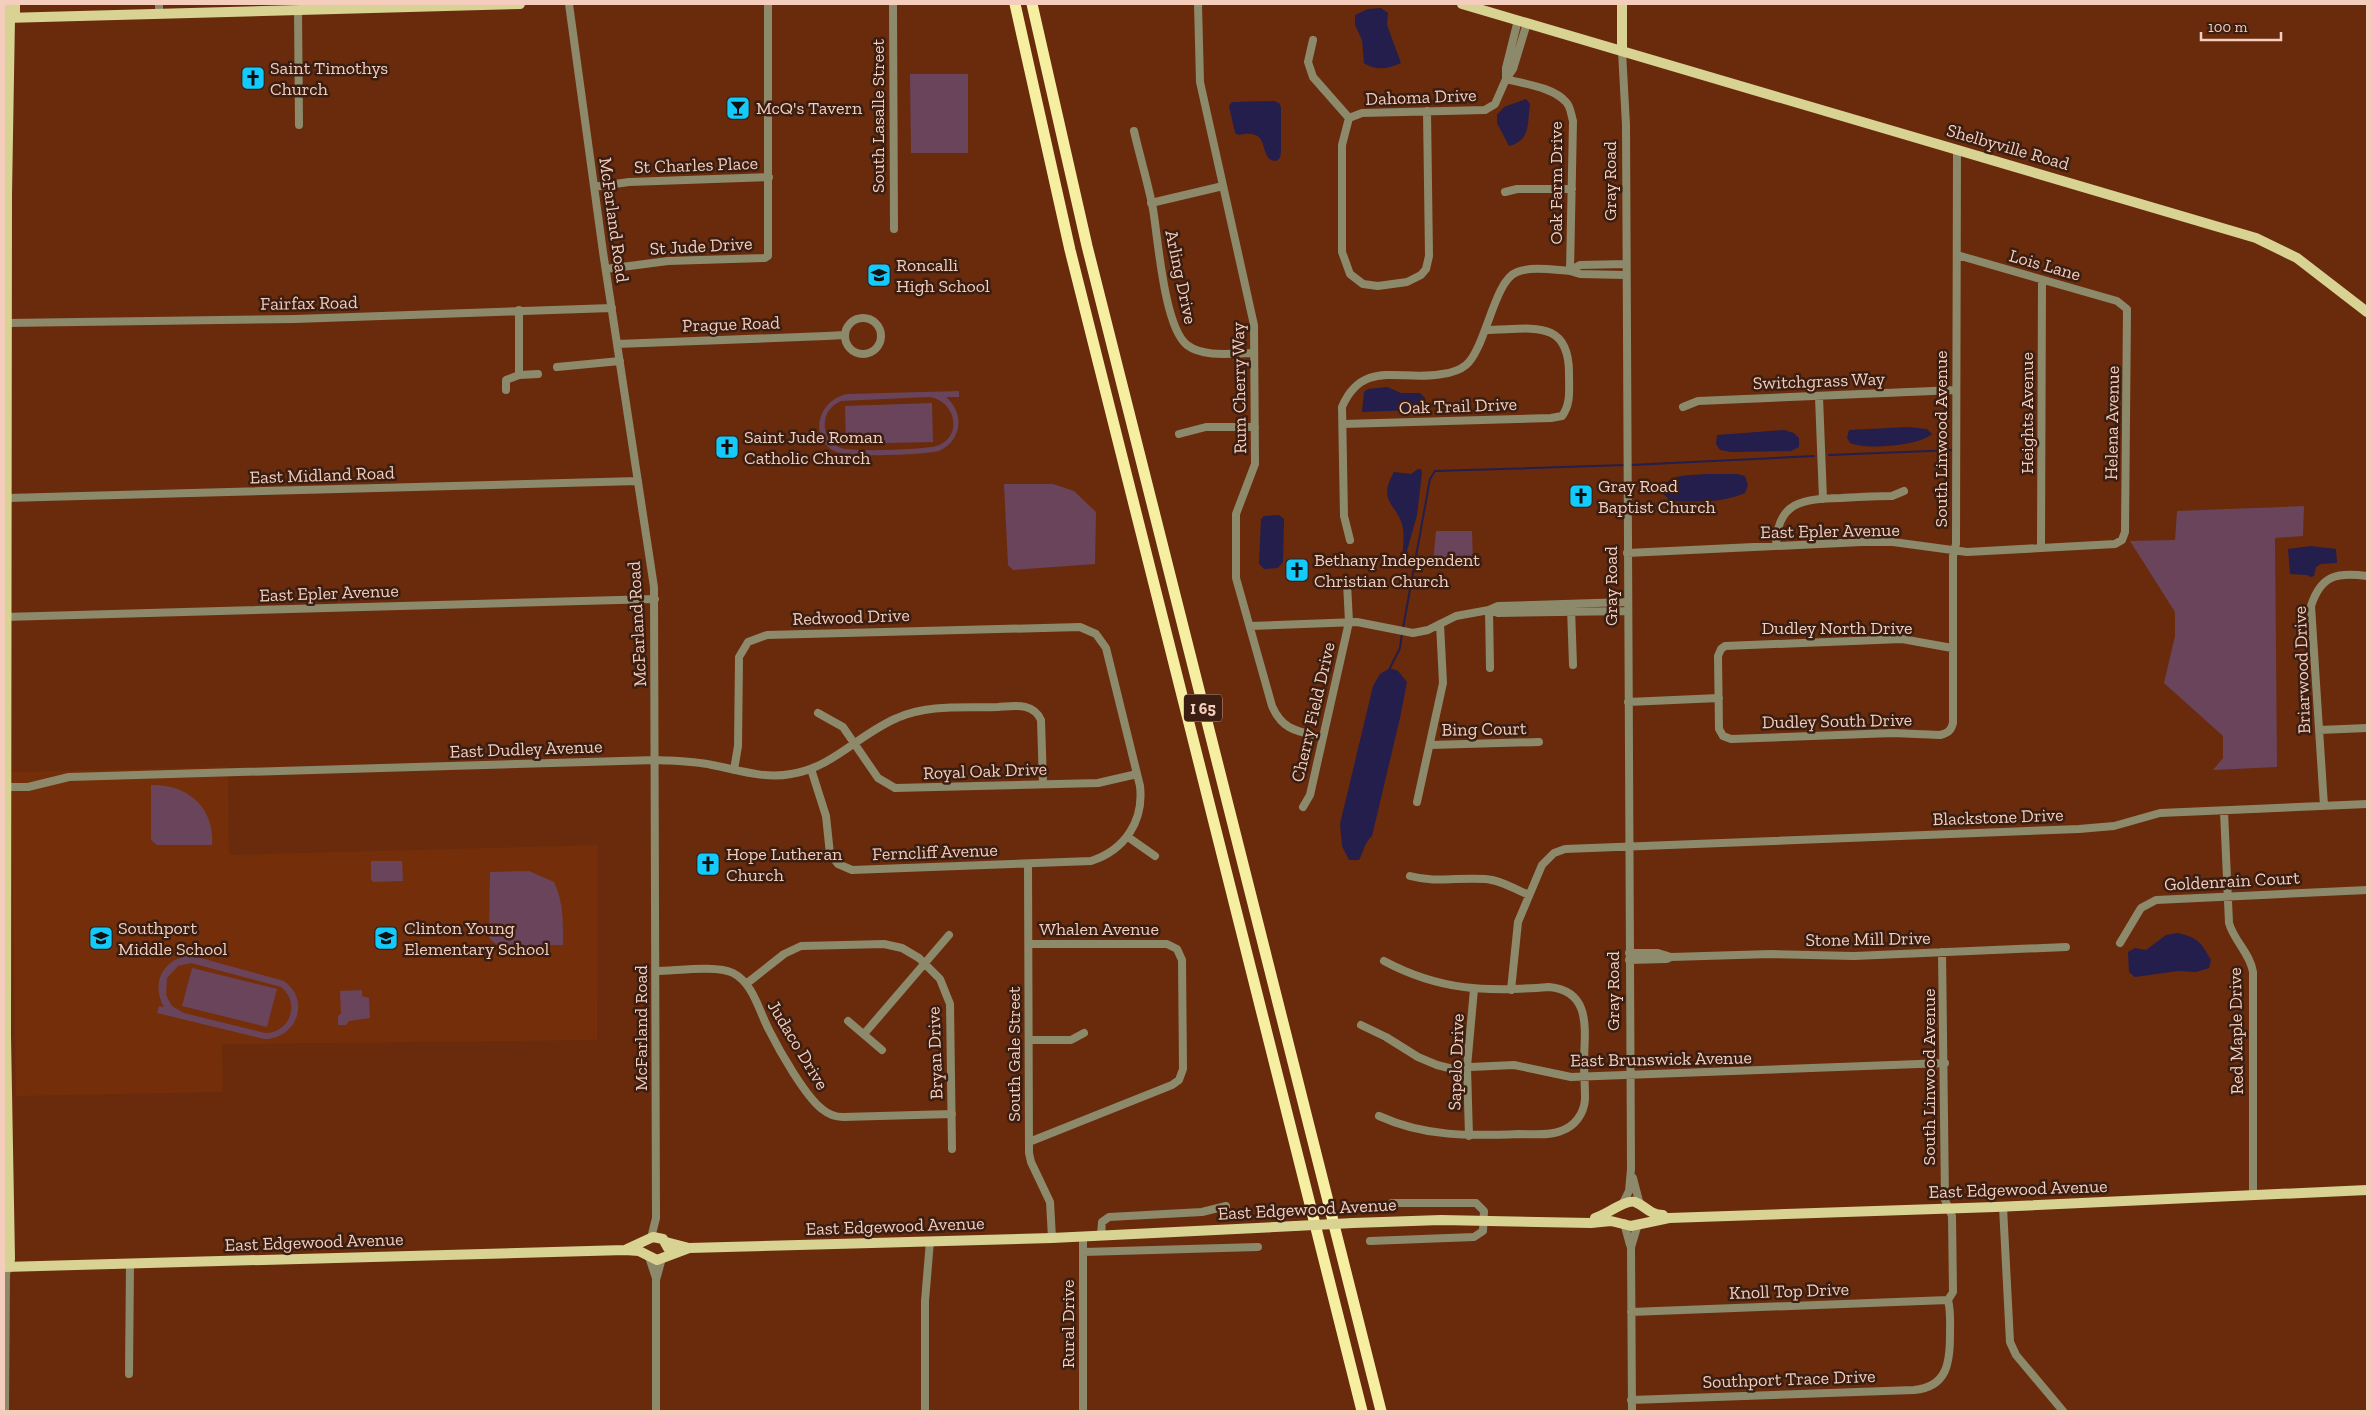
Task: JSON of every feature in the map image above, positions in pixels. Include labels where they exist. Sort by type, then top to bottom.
[{"type":"highway","name":"I 65","points":[[1015,4],[1070,250],[1362,1411]]},
{"type":"highway","name":"I 65","points":[[1032,4],[1092,265],[1381,1411]]},
{"type":"main road","points":[[6,1267],[10,1259],[5,972],[7,4]]},
{"type":"main road","points":[[7,18],[15,12],[16,4]]},
{"type":"main road","points":[[7,18],[159,9],[251,8],[298,10],[348,6],[520,4]]},
{"type":"main road","name":"Shelbyville Road","points":[[1462,4],[2262,240],[2298,258],[2367,312]]},
{"type":"main road","name":"Gray Road","points":[[1622,4],[1622,51]]},
{"type":"main road","name":"East Edgewood Avenue","points":[[1638,1224],[1669,1218],[2003,1207],[2367,1190]]},
{"type":"main road","points":[[1632,1202],[1640,1205],[1643,1213],[1638,1224],[1631,1226],[1624,1224],[1619,1216],[1622,1205],[1632,1202]]},
{"type":"main road","name":"East Edgewood Avenue","points":[[1585,1222],[1608,1214],[1622,1205]]},
{"type":"main road","name":"East Edgewood Avenue","points":[[1640,1205],[1651,1213],[1669,1218]]},
{"type":"main road","name":"East Edgewood Avenue","points":[[625,1250],[658,1237],[689,1248],[1052,1238],[1441,1220],[1611,1221],[1624,1224]]},
{"type":"main road","points":[[648,1256],[645,1249],[649,1240]]},
{"type":"main road","points":[[664,1257],[668,1249],[665,1241]]},
{"type":"main road","name":"East Edgewood Avenue","points":[[6,1267],[625,1250],[657,1260],[689,1248]]},
{"type":"street","name":"McFarland Road","points":[[568,4],[655,599],[656,1218],[649,1240]]},
{"type":"street","points":[[768,4],[769,177]]},
{"type":"street","name":"South Lasalle Street","points":[[893,4],[894,229]]},
{"type":"street","name":"Rum Cherry Way","points":[[1198,4],[1199,77],[1253,314],[1254,470],[1235,521],[1236,578],[1272,706],[1279,720],[1290,729],[1322,737]]},
{"type":"street","points":[[298,10],[299,125]]},
{"type":"street","name":"Dahoma Drive","points":[[1349,118],[1362,113],[1485,110],[1495,104],[1506,79],[1513,69],[1523,22]]},
{"type":"street","points":[[1313,40],[1308,62],[1313,77],[1349,118],[1342,145],[1342,252],[1350,274],[1363,284],[1388,285],[1414,280],[1426,269],[1429,256],[1428,111]]},
{"type":"street","name":"Gray Road","points":[[1622,51],[1626,125],[1626,553],[1631,1169],[1629,1192],[1622,1205]]},
{"type":"street","name":"Oak Farm Drive","points":[[1506,79],[1554,94],[1568,103],[1573,121],[1570,271]]},
{"type":"street","name":"Arling Drive","points":[[1134,131],[1151,203],[1159,261],[1175,327],[1181,338],[1191,347],[1206,352],[1254,353]]},
{"type":"street","name":"South Linwood Avenue","points":[[1952,729],[1954,723],[1952,648],[1953,556],[1956,550],[1957,149]]},
{"type":"street","name":"St Charles Place","points":[[594,187],[629,182],[769,177]]},
{"type":"street","name":"St Jude Drive","points":[[606,270],[655,262],[765,258],[768,256],[769,177]]},
{"type":"street","points":[[1151,203],[1223,186]]},
{"type":"street","points":[[1506,192],[1518,189],[1572,189]]},
{"type":"street","name":"Lois Lane","points":[[1957,255],[2117,301],[2124,306]]},
{"type":"street","points":[[1570,271],[1580,265],[1626,264]]},
{"type":"street","points":[[1350,540],[1344,516],[1342,407],[1351,390],[1358,383],[1366,378],[1378,376],[1439,375],[1456,370],[1468,363],[1485,330],[1505,283],[1515,272],[1528,270],[1570,271],[1580,274],[1626,275]]},
{"type":"street","name":"Heights Avenue","points":[[2041,547],[2042,280]]},
{"type":"street","name":"Helena Avenue","points":[[2122,540],[2125,532],[2128,315],[2124,306]]},
{"type":"street","name":"Fairfax Road","points":[[7,323],[295,319],[612,308]]},
{"type":"street","points":[[519,310],[519,374]]},
{"type":"street","points":[[864,318],[878,325],[882,335],[878,346],[864,354],[858,353],[849,347],[845,333],[850,323],[864,318]]},
{"type":"street","name":"Oak Trail Drive","points":[[1343,424],[1551,418],[1562,416],[1569,407],[1570,360],[1565,343],[1551,332],[1540,330],[1485,330]]},
{"type":"street","name":"Prague Road","points":[[618,344],[826,336],[844,335],[845,333]]},
{"type":"street","points":[[557,367],[620,361]]},
{"type":"street","points":[[506,390],[506,380],[519,374],[538,374]]},
{"type":"street","name":"Switchgrass Way","points":[[1683,407],[1698,401],[1956,390]]},
{"type":"street","points":[[1819,397],[1822,498]]},
{"type":"street","points":[[1178,434],[1206,428],[1255,428]]},
{"type":"street","name":"East Midland Road","points":[[7,498],[638,481]]},
{"type":"street","points":[[1776,546],[1776,532],[1781,519],[1789,509],[1799,502],[1822,498],[1892,496],[1904,491]]},
{"type":"street","name":"East Epler Avenue","points":[[1626,553],[1872,542],[1967,552],[2114,544],[2122,540]]},
{"type":"street","name":"Briarwood Drive","points":[[2324,806],[2311,606],[2316,589],[2330,578],[2348,573],[2367,576]]},
{"type":"street","name":"Cherry Field Drive","points":[[1303,807],[1310,795],[1349,622],[1347,583]]},
{"type":"street","name":"East Epler Avenue","points":[[5,617],[655,599]]},
{"type":"street","points":[[1571,608],[1627,602]]},
{"type":"street","points":[[1250,626],[1349,622],[1368,623],[1403,631],[1420,632],[1456,616],[1489,610],[1498,606],[1627,611]]},
{"type":"street","points":[[1571,608],[1573,665]]},
{"type":"street","points":[[1489,610],[1490,668]]},
{"type":"street","points":[[1416,802],[1443,683],[1440,624]]},
{"type":"street","name":"Redwood Drive","points":[[734,770],[738,746],[738,660],[745,646],[757,637],[767,635],[1080,627],[1099,636],[1106,648],[1137,774]]},
{"type":"street","name":"Dudley North Drive","points":[[1719,698],[1718,656],[1722,648],[1730,644],[1902,639],[1952,648]]},
{"type":"street","points":[[1628,702],[1719,698]]},
{"type":"street","name":"Dudley South Drive","points":[[1719,698],[1719,730],[1723,736],[1731,739],[1893,733],[1940,735],[1947,734],[1952,729]]},
{"type":"street","name":"East Dudley Avenue","points":[[5,787],[28,787],[69,777],[656,760],[705,764],[772,776],[794,774],[811,769],[831,760],[888,722],[920,711],[1022,706],[1038,713],[1042,722],[1043,784]]},
{"type":"street","name":"Royal Oak Drive","points":[[818,712],[839,724],[878,778],[895,788],[1102,783],[1137,774]]},
{"type":"street","points":[[2319,730],[2367,728]]},
{"type":"street","name":"Bing Court","points":[[1430,745],[1539,742]]},
{"type":"street","name":"Ferncliff Avenue","points":[[811,769],[826,816],[829,852],[836,863],[844,868],[854,870],[1091,861],[1114,850],[1128,837]]},
{"type":"street","points":[[1137,774],[1140,806],[1136,821],[1128,837],[1155,856]]},
{"type":"street","name":"Blackstone Drive","points":[[1511,990],[1516,927],[1542,866],[1558,851],[1572,848],[2079,829],[2114,826],[2160,813],[2367,804]]},
{"type":"street","name":"Red Maple Drive","points":[[2224,811],[2231,928],[2249,958],[2253,972],[2253,1195]]},
{"type":"street","name":"South Gale Street","points":[[1028,864],[1030,1160],[1050,1202],[1052,1238]]},
{"type":"street","points":[[1410,876],[1424,880],[1485,879],[1498,881],[1529,895]]},
{"type":"street","name":"Goldenrain Court","points":[[2120,943],[2136,914],[2147,904],[2161,899],[2367,890]]},
{"type":"street","points":[[864,1034],[949,935]]},
{"type":"street","points":[[656,971],[721,970],[735,974],[746,984],[784,954],[801,946],[884,944],[906,950],[925,963]]},
{"type":"street","name":"Whalen Avenue","points":[[1028,944],[1170,945],[1180,952],[1182,960],[1183,1070],[1180,1078],[1172,1085],[1029,1142]]},
{"type":"street","name":"Stone Mill Drive","points":[[1629,956],[1667,959],[1671,957],[1771,954],[1842,956],[2066,947]]},
{"type":"street","name":"South Linwood Avenue","points":[[1942,952],[1945,1063],[1945,1200],[1952,1216],[1953,1292],[1948,1300],[1950,1359],[1942,1376]]},
{"type":"street","points":[[1379,1116],[1423,1132],[1469,1136],[1553,1133],[1567,1129],[1576,1122],[1584,1109],[1586,1099],[1584,1076],[1585,1018],[1582,1008],[1575,998],[1563,990],[1554,987],[1511,990],[1474,989],[1431,981],[1384,961]]},
{"type":"street","name":"Bryan Drive","points":[[925,963],[940,979],[950,1004],[952,1149]]},
{"type":"street","name":"Judaco Drive","points":[[746,984],[769,1031],[800,1081],[820,1108],[832,1115],[843,1117],[952,1114]]},
{"type":"street","name":"Sapelo Drive","points":[[1469,1136],[1467,1067],[1474,989]]},
{"type":"street","points":[[848,1021],[882,1050]]},
{"type":"street","name":"East Brunswick Avenue","points":[[1361,1025],[1386,1037],[1429,1063],[1449,1068],[1514,1065],[1561,1076],[1630,1077],[1945,1063]]},
{"type":"street","points":[[1029,1040],[1071,1040],[1084,1033]]},
{"type":"street","name":"Gray Road","points":[[1631,1169],[1640,1205]]},
{"type":"street","name":"East Edgewood Avenue","points":[[1370,1241],[1474,1237],[1481,1233],[1485,1221],[1483,1210],[1476,1203],[1392,1203]]},
{"type":"street","name":"East Edgewood Avenue","points":[[1101,1235],[1102,1222],[1109,1217],[1202,1212],[1226,1206]]},
{"type":"street","points":[[2003,1207],[2010,1342],[2016,1356],[2063,1411]]},
{"type":"street","name":"McFarland Road","points":[[656,1218],[665,1241]]},
{"type":"street","points":[[1624,1224],[1631,1247],[1632,1411]]},
{"type":"street","points":[[1631,1247],[1638,1224]]},
{"type":"street","name":"Rural Drive","points":[[1083,1236],[1083,1411]]},
{"type":"street","points":[[926,1411],[925,1301],[930,1241]]},
{"type":"street","name":"East Edgewood Avenue","points":[[1083,1252],[1258,1247]]},
{"type":"street","points":[[648,1256],[656,1280],[656,1411]]},
{"type":"street","points":[[656,1280],[664,1257]]},
{"type":"street","points":[[129,1374],[130,1263]]},
{"type":"street","points":[[5,1411],[6,1267]]},
{"type":"street","name":"Knoll Top Drive","points":[[1632,1312],[1948,1300]]},
{"type":"street","name":"Southport Trace Drive","points":[[1632,1400],[1914,1390],[1930,1386],[1942,1376]]},
{"type":"shaded area","points":[[1381,8],[1388,13],[1387,25],[1401,63],[1382,68],[1369,66],[1364,63],[1362,40],[1355,25],[1355,15],[1368,9]]},
{"type":"shaded area","points":[[910,74],[968,74],[968,153],[911,153]]},
{"type":"shaded area","points":[[1526,99],[1530,104],[1527,130],[1521,140],[1509,146],[1497,123],[1497,115],[1504,107]]},
{"type":"shaded area","points":[[1274,101],[1279,103],[1281,107],[1281,152],[1280,158],[1276,161],[1270,159],[1261,139],[1257,136],[1235,133],[1229,106],[1232,102]]},
{"type":"shaded area","points":[[1387,387],[1401,393],[1420,393],[1425,398],[1425,405],[1422,409],[1413,410],[1362,412],[1364,392],[1368,389]]},
{"type":"shaded area","points":[[959,391],[959,397],[946,397],[956,411],[958,418],[956,434],[947,446],[939,451],[902,455],[854,455],[834,451],[821,436],[820,418],[830,402],[848,394]],"holes":[[[928,397],[937,399],[949,410],[953,418],[953,426],[947,440],[933,447],[874,450],[847,449],[834,444],[826,434],[825,421],[828,412],[841,401]]]},
{"type":"shaded area","points":[[932,403],[933,442],[846,444],[845,406]]},
{"type":"shaded area","points":[[1908,427],[1927,429],[1932,434],[1916,441],[1892,446],[1857,445],[1850,443],[1847,438],[1849,430]]},
{"type":"shaded area","points":[[1784,430],[1794,433],[1799,438],[1799,447],[1791,451],[1731,452],[1720,450],[1716,444],[1717,435]]},
{"type":"shaded area","points":[[1421,469],[1422,473],[1417,515],[1407,551],[1406,564],[1404,564],[1403,529],[1401,521],[1390,503],[1387,490],[1394,472],[1411,474]]},
{"type":"shaded area","points":[[1707,474],[1738,474],[1745,476],[1748,485],[1745,493],[1727,499],[1689,502],[1670,501],[1662,492],[1668,481],[1674,478]]},
{"type":"shaded area","points":[[1004,484],[1053,484],[1074,491],[1096,512],[1095,564],[1013,570],[1008,565]]},
{"type":"shaded area","points":[[2304,506],[2303,536],[2275,538],[2277,767],[2213,770],[2223,758],[2223,736],[2164,683],[2175,636],[2175,612],[2130,541],[2175,540],[2177,511]]},
{"type":"shaded area","points":[[1279,515],[1284,519],[1283,562],[1278,568],[1264,569],[1259,564],[1261,519],[1264,516]]},
{"type":"shaded area","points":[[1436,531],[1472,531],[1473,563],[1433,563]]},
{"type":"shaded area","points":[[2311,546],[2336,549],[2337,563],[2321,564],[2316,567],[2314,576],[2310,577],[2307,575],[2290,574],[2288,549]]},
{"type":"shaded area","points":[[1390,668],[1398,671],[1407,682],[1400,718],[1372,836],[1359,860],[1349,860],[1342,846],[1340,824],[1373,686],[1380,674]]},
{"type":"shaded area","points":[[228,767],[229,855],[598,845],[597,1040],[222,1044],[223,1092],[16,1096],[11,772]]},
{"type":"shaded area","points":[[151,785],[176,789],[196,800],[204,809],[209,819],[212,831],[212,845],[157,845],[151,840]]},
{"type":"shaded area","points":[[371,861],[402,861],[403,881],[373,882],[371,879]]},
{"type":"shaded area","points":[[529,871],[554,882],[561,905],[563,945],[497,945],[489,938],[490,872]]},
{"type":"shaded area","points":[[2178,933],[2195,939],[2201,945],[2211,960],[2209,968],[2196,972],[2178,971],[2135,977],[2129,972],[2128,952],[2135,948],[2146,950],[2166,935]]},
{"type":"shaded area","points":[[187,956],[197,957],[284,981],[297,998],[298,1008],[292,1026],[285,1033],[264,1039],[157,1013],[159,1006],[164,1007],[160,999],[159,990],[161,975],[165,968],[178,958]],"holes":[[[191,963],[281,987],[290,1001],[290,1016],[281,1028],[274,1032],[265,1033],[184,1013],[172,1006],[166,995],[167,978],[178,966]]]},
{"type":"shaded area","points":[[192,968],[277,989],[267,1027],[182,1006]]},
{"type":"shaded area","points":[[362,990],[362,996],[369,998],[370,1018],[349,1021],[346,1025],[338,1025],[338,1016],[341,1013],[340,991]]},
{"type":"waterway","points":[[1829,455],[1955,450]]},
{"type":"waterway","points":[[1631,465],[1814,456]]},
{"type":"waterway","points":[[1403,628],[1430,479],[1435,471],[1626,465]]},
{"type":"waterway","points":[[1390,668],[1400,648],[1402,633]]},
{"type":"place","name":"Saint Timothys Church","points":[[253,78]]},
{"type":"place","name":"McQ's Tavern","points":[[738,108]]},
{"type":"place","name":"Roncalli High School","points":[[879,275]]},
{"type":"place","name":"Saint Jude Roman Catholic Church","points":[[727,447]]},
{"type":"place","name":"Gray Road Baptist Church","points":[[1581,496]]},
{"type":"place","name":"Bethany Independent Christian Church","points":[[1297,570]]},
{"type":"place","name":"Hope Lutheran Church","points":[[708,864]]},
{"type":"place","name":"Southport Middle School","points":[[101,938]]},
{"type":"place","name":"Clinton Young Elementary School","points":[[386,938]]}]
